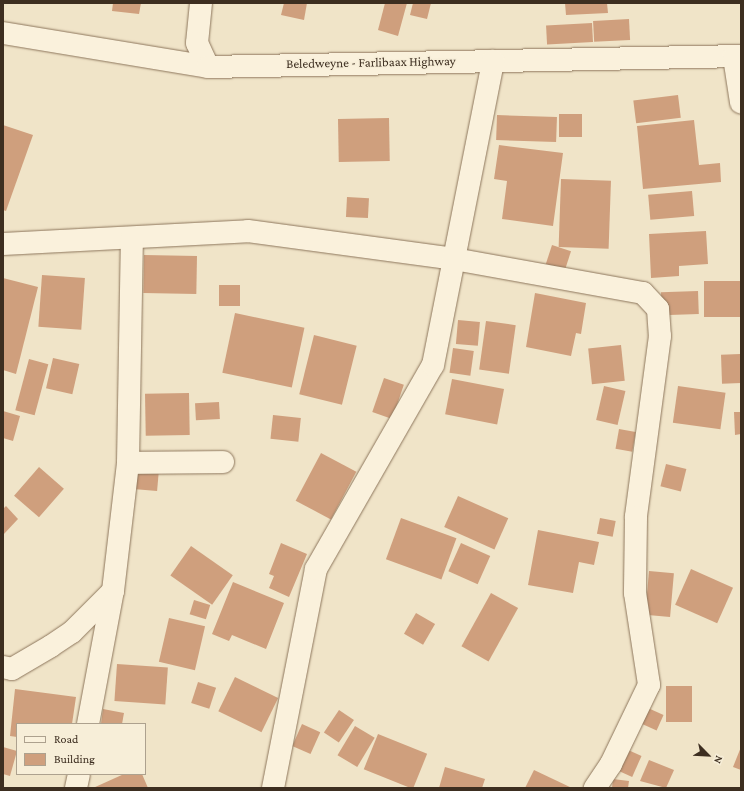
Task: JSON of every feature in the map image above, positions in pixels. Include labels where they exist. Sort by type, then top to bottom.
[{"type":"street","points":[[201,3],[197,43],[208,67]]},
{"type":"street","name":"Beledweyne - Farlibaax Highway","points":[[3,33],[208,67],[738,57]]},
{"type":"street","points":[[738,57],[741,102]]},
{"type":"street","points":[[273,788],[316,569],[433,365],[493,61]]},
{"type":"street","points":[[3,244],[248,231],[454,259],[643,293],[658,309],[660,336],[636,517],[635,593],[649,685],[611,764],[594,788]]},
{"type":"street","points":[[88,723],[113,592],[128,463],[132,238]]},
{"type":"street","points":[[128,463],[223,462]]},
{"type":"street","points":[[3,667],[12,669],[72,632],[113,592]]},
{"type":"street","points":[[76,788],[79,775]]},
{"type":"building","points":[[113,3],[141,3],[139,14],[112,11]]},
{"type":"building","points":[[284,3],[307,3],[304,20],[281,15]]},
{"type":"building","points":[[385,3],[407,3],[398,36],[378,30]]},
{"type":"building","points":[[413,3],[431,3],[427,19],[410,15]]},
{"type":"building","points":[[565,3],[607,3],[608,13],[566,15]]},
{"type":"building","points":[[629,19],[630,40],[594,42],[593,21]]},
{"type":"building","points":[[592,23],[593,42],[547,44],[546,25]]},
{"type":"building","points":[[678,95],[681,118],[636,123],[633,100]]},
{"type":"building","points":[[559,114],[582,114],[582,137],[559,137]]},
{"type":"building","points":[[497,115],[557,117],[556,142],[496,140]]},
{"type":"building","points":[[389,118],[390,161],[339,162],[338,119]]},
{"type":"building","points":[[694,120],[699,165],[720,163],[721,182],[643,189],[637,126]]},
{"type":"building","points":[[3,125],[33,135],[6,211],[3,210]]},
{"type":"building","points":[[499,145],[563,153],[553,226],[502,219],[507,181],[494,179]]},
{"type":"building","points":[[561,179],[611,181],[609,249],[559,247]]},
{"type":"building","points":[[692,191],[694,216],[650,220],[648,195]]},
{"type":"building","points":[[347,197],[369,198],[368,218],[346,217]]},
{"type":"building","points":[[706,231],[708,264],[679,266],[679,276],[651,278],[649,234]]},
{"type":"building","points":[[552,245],[571,251],[565,270],[546,264]]},
{"type":"building","points":[[144,255],[197,256],[196,294],[143,293]]},
{"type":"building","points":[[42,275],[85,278],[81,330],[38,327]]},
{"type":"building","points":[[3,278],[38,287],[16,374],[3,370]]},
{"type":"building","points":[[704,281],[741,281],[741,317],[704,317]]},
{"type":"building","points":[[219,285],[240,285],[240,306],[219,306]]},
{"type":"building","points":[[698,291],[699,314],[662,315],[661,292]]},
{"type":"building","points":[[535,293],[586,303],[581,334],[576,333],[571,356],[526,347]]},
{"type":"building","points":[[235,313],[304,328],[292,387],[222,373]]},
{"type":"building","points":[[458,320],[480,322],[478,346],[456,344]]},
{"type":"building","points":[[486,321],[516,325],[509,374],[479,370]]},
{"type":"building","points":[[314,335],[357,346],[342,405],[299,394]]},
{"type":"building","points":[[621,345],[625,381],[592,384],[588,348]]},
{"type":"building","points":[[453,348],[474,351],[470,376],[450,373]]},
{"type":"building","points":[[740,354],[741,383],[722,384],[721,355]]},
{"type":"building","points":[[53,358],[79,364],[72,394],[46,388]]},
{"type":"building","points":[[29,359],[48,364],[35,415],[15,410]]},
{"type":"building","points":[[384,378],[404,385],[392,419],[372,412]]},
{"type":"building","points":[[452,379],[504,389],[497,424],[445,414]]},
{"type":"building","points":[[604,386],[625,391],[618,425],[596,420]]},
{"type":"building","points":[[678,386],[726,393],[720,429],[673,423]]},
{"type":"building","points":[[189,393],[190,435],[146,436],[145,394]]},
{"type":"building","points":[[219,402],[220,419],[196,420],[195,403]]},
{"type":"building","points":[[3,411],[20,416],[13,441],[3,438]]},
{"type":"building","points":[[734,412],[741,412],[741,434],[735,435]]},
{"type":"building","points":[[273,415],[301,418],[298,442],[270,439]]},
{"type":"building","points":[[619,429],[636,432],[632,452],[616,449]]},
{"type":"building","points":[[321,453],[356,472],[331,519],[296,501]]},
{"type":"building","points":[[666,464],[686,469],[681,491],[660,486]]},
{"type":"building","points":[[39,467],[64,489],[39,517],[14,496]]},
{"type":"building","points":[[135,468],[159,470],[157,491],[133,489]]},
{"type":"building","points":[[458,496],[508,518],[494,549],[444,527]]},
{"type":"building","points":[[6,506],[18,519],[3,535],[3,509]]},
{"type":"building","points":[[401,518],[456,538],[441,580],[386,559]]},
{"type":"building","points":[[600,518],[616,521],[613,537],[597,534]]},
{"type":"building","points":[[538,530],[599,542],[594,565],[579,562],[573,593],[528,585]]},
{"type":"building","points":[[281,543],[307,554],[289,597],[269,588],[274,576],[269,574]]},
{"type":"building","points":[[461,543],[490,556],[478,584],[448,571]]},
{"type":"building","points":[[191,546],[233,575],[212,605],[170,575]]},
{"type":"building","points":[[691,569],[733,588],[717,623],[675,605]]},
{"type":"building","points":[[649,571],[674,573],[670,617],[645,615]]},
{"type":"building","points":[[233,582],[284,603],[266,649],[232,635],[229,641],[212,634]]},
{"type":"building","points":[[491,593],[518,608],[489,661],[461,646]]},
{"type":"building","points":[[194,600],[210,605],[206,619],[190,614]]},
{"type":"building","points":[[416,613],[435,624],[423,645],[404,634]]},
{"type":"building","points":[[169,618],[205,626],[195,670],[159,662]]},
{"type":"building","points":[[117,664],[168,668],[165,704],[114,701]]},
{"type":"building","points":[[235,677],[278,698],[261,732],[218,711]]},
{"type":"building","points":[[198,682],[216,688],[209,709],[191,703]]},
{"type":"building","points":[[666,686],[692,686],[692,722],[666,722]]},
{"type":"building","points":[[15,689],[76,697],[72,723],[16,723],[16,737],[10,736]]},
{"type":"building","points":[[648,708],[664,715],[657,730],[641,724]]},
{"type":"building","points":[[103,709],[124,713],[122,723],[101,723]]},
{"type":"building","points":[[339,710],[354,720],[339,742],[324,732]]},
{"type":"building","points":[[302,724],[320,732],[311,754],[292,746]]},
{"type":"building","points":[[355,726],[375,738],[357,767],[337,755]]},
{"type":"building","points":[[378,734],[427,754],[413,788],[364,769]]},
{"type":"building","points":[[3,747],[16,751],[16,755],[10,776],[3,774]]},
{"type":"building","points":[[741,747],[741,770],[733,767]]},
{"type":"building","points":[[626,749],[642,756],[632,777],[617,770]]},
{"type":"building","points":[[649,760],[674,770],[666,788],[640,781]]},
{"type":"building","points":[[445,767],[485,779],[482,788],[439,788]]},
{"type":"building","points":[[534,770],[572,788],[525,788]]},
{"type":"building","points":[[122,775],[142,775],[148,788],[93,788]]},
{"type":"building","points":[[613,779],[629,781],[628,788],[612,788]]}]
